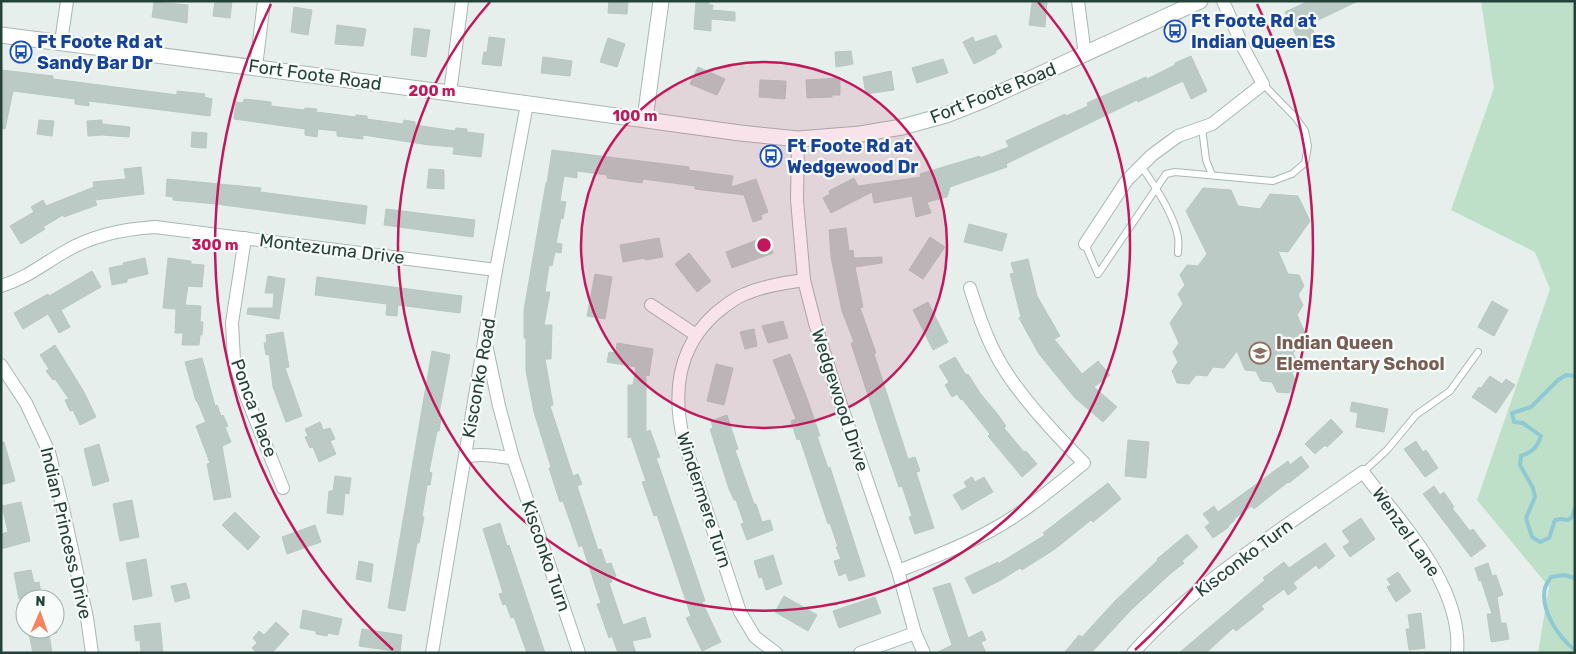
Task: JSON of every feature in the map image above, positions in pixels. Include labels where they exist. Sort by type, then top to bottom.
[{"type":"street","points":[[61,42],[67,1]]},
{"type":"street","points":[[256,67],[264,1]]},
{"type":"street","points":[[450,93],[462,1]]},
{"type":"street","points":[[645,119],[661,1]]},
{"type":"street","points":[[1078,1],[1085,55]]},
{"type":"street","name":"Fort Foote Road","points":[[1,35],[256,67],[740,133],[798,139],[860,134],[902,127],[946,115],[1085,55],[1200,1]]},
{"type":"street","points":[[1085,244],[1127,180],[1163,146],[1178,136],[1212,124],[1263,84],[1244,49],[1223,1]]},
{"type":"street","name":"Kisconko Road","points":[[432,653],[496,270],[527,104]]},
{"type":"street","name":"Wedgewood Drive","points":[[798,139],[797,200],[804,280],[815,324],[835,387],[898,571],[915,633],[924,653]]},
{"type":"street","name":"Montezuma Drive","points":[[1,286],[37,270],[65,251],[91,238],[116,231],[155,227],[496,270]]},
{"type":"street","name":"Ponca Place","points":[[245,238],[232,323],[234,360],[244,391],[283,488]]},
{"type":"street","name":"Windermere Turn","points":[[776,653],[755,637],[740,612],[678,420],[679,380],[685,359],[696,335],[709,319],[726,304],[743,294],[762,288],[804,280]]},
{"type":"street","points":[[898,571],[960,546],[991,531],[1024,510],[1084,463],[1059,438],[1021,391],[996,355],[984,330],[970,288]]},
{"type":"street","points":[[651,304],[696,335]]},
{"type":"street","name":"Kisconko Turn","points":[[485,342],[513,458],[579,653]]},
{"type":"street","name":"Indian Princess Drive","points":[[1,365],[26,403],[49,452],[87,618],[92,653]]},
{"type":"street","points":[[465,458],[471,455],[481,455],[513,458]]},
{"type":"street","name":"Kisconko Turn","points":[[1133,653],[1157,628],[1222,572],[1363,472]]},
{"type":"street","name":"Wenzel Lane","points":[[1363,472],[1427,557],[1442,584],[1455,620],[1457,653]]},
{"type":"street","points":[[860,653],[915,633]]},
{"type":"lane","points":[[1085,244],[1098,274],[1166,174],[1175,172],[1272,181],[1292,174],[1305,162],[1308,146],[1304,131],[1296,118],[1263,84]]},
{"type":"lane","points":[[1202,128],[1206,160],[1212,175]]},
{"type":"lane","points":[[1141,166],[1157,188],[1176,230],[1178,253]]},
{"type":"lane","points":[[1363,472],[1387,450],[1416,415],[1450,391],[1478,352]]},
{"type":"green space","points":[[1481,1],[1575,1],[1575,653],[1538,653],[1549,587],[1477,500],[1550,289],[1535,252],[1451,210],[1494,88]]},
{"type":"building","points":[[215,1],[232,1],[230,18],[213,16]]},
{"type":"building","points":[[609,1],[628,1],[627,14],[608,13]]},
{"type":"building","points":[[696,1],[709,1],[709,5],[713,5],[712,10],[735,12],[735,21],[711,19],[711,31],[694,29]]},
{"type":"building","points":[[1034,1],[1047,1],[1045,27],[1029,25],[1032,3]]},
{"type":"building","points":[[1309,1],[1358,1],[1310,24],[1319,43],[1303,50],[1285,12]]},
{"type":"building","points":[[154,2],[188,5],[187,23],[152,17]]},
{"type":"building","points":[[294,7],[312,10],[308,35],[291,32]]},
{"type":"building","points":[[337,25],[366,29],[363,46],[335,44]]},
{"type":"building","points":[[414,28],[430,30],[426,57],[411,55]]},
{"type":"building","points":[[996,35],[1002,47],[995,51],[996,53],[974,64],[963,42],[973,37],[975,42]]},
{"type":"building","points":[[489,37],[505,39],[501,66],[482,64],[484,52],[487,52]]},
{"type":"building","points":[[608,38],[625,44],[617,67],[600,62]]},
{"type":"building","points":[[851,51],[853,64],[836,67],[835,52]]},
{"type":"building","points":[[1191,56],[1207,91],[1191,99],[1183,81],[1138,102],[1137,100],[1006,164],[1007,167],[950,187],[947,197],[927,202],[931,213],[916,217],[912,196],[874,203],[872,192],[831,213],[823,198],[830,194],[829,191],[854,178],[858,186],[921,177],[920,174],[980,156],[980,158],[1009,147],[1006,141],[1065,114],[1066,116],[1088,106],[1087,103],[1146,77],[1147,79]]},
{"type":"building","points":[[543,57],[572,61],[570,76],[541,73]]},
{"type":"building","points":[[943,59],[948,73],[917,83],[912,68]]},
{"type":"building","points":[[698,67],[725,79],[717,95],[690,84]]},
{"type":"building","points":[[1,70],[53,76],[53,79],[177,95],[177,91],[205,94],[204,97],[212,99],[210,116],[89,101],[89,106],[75,104],[75,99],[13,91],[5,129],[1,128]]},
{"type":"building","points":[[891,71],[894,90],[866,94],[863,77]]},
{"type":"building","points":[[840,78],[840,95],[807,98],[806,80]]},
{"type":"building","points":[[760,80],[786,81],[785,99],[759,97]]},
{"type":"building","points":[[244,99],[271,102],[271,106],[304,110],[305,108],[317,109],[316,112],[356,117],[356,115],[367,116],[367,119],[403,124],[404,120],[415,122],[415,125],[455,131],[456,128],[467,129],[467,132],[484,134],[481,157],[453,154],[454,147],[363,135],[363,139],[337,136],[337,131],[318,129],[317,137],[305,135],[305,129],[234,119],[236,102],[243,103]]},
{"type":"building","points":[[39,120],[54,121],[52,136],[37,134]]},
{"type":"building","points":[[102,120],[102,124],[130,127],[129,137],[88,136],[87,121]]},
{"type":"building","points":[[192,132],[207,133],[206,148],[191,147]]},
{"type":"building","points":[[552,150],[689,167],[689,170],[733,176],[731,187],[756,179],[768,212],[761,215],[762,219],[753,222],[744,195],[695,189],[695,186],[643,179],[642,183],[607,178],[607,175],[577,171],[577,178],[564,176],[560,201],[566,202],[556,243],[562,244],[561,253],[555,252],[552,266],[549,265],[545,292],[550,292],[544,325],[552,325],[551,359],[545,359],[553,405],[550,406],[573,476],[578,474],[582,484],[577,486],[598,550],[601,549],[606,564],[611,563],[616,576],[611,578],[612,582],[609,583],[623,625],[645,617],[651,637],[632,641],[636,653],[618,653],[612,636],[609,638],[597,604],[601,603],[582,545],[579,547],[563,501],[560,502],[549,468],[551,467],[534,412],[526,371],[524,310]]},
{"type":"building","points":[[141,167],[144,194],[95,200],[97,205],[64,217],[63,215],[21,244],[10,226],[34,212],[31,207],[43,200],[46,206],[94,187],[93,182],[126,179],[124,169]]},
{"type":"building","points":[[429,169],[444,170],[444,189],[427,188]]},
{"type":"building","points":[[167,179],[261,188],[260,192],[367,206],[365,224],[173,200],[173,197],[166,196]]},
{"type":"building","points":[[1203,188],[1231,190],[1238,206],[1260,209],[1270,194],[1298,196],[1310,221],[1288,252],[1278,251],[1288,274],[1299,275],[1304,286],[1298,295],[1303,305],[1297,315],[1306,335],[1293,353],[1298,364],[1292,373],[1296,383],[1289,393],[1277,392],[1272,382],[1261,381],[1256,371],[1245,370],[1237,351],[1224,368],[1213,367],[1207,376],[1196,375],[1189,384],[1177,383],[1172,371],[1178,362],[1173,352],[1179,343],[1170,323],[1183,304],[1178,294],[1185,285],[1180,275],[1187,265],[1198,266],[1207,254],[1186,211]]},
{"type":"building","points":[[386,209],[475,220],[473,237],[384,225]]},
{"type":"building","points":[[969,224],[1007,234],[1002,251],[964,242]]},
{"type":"building","points":[[846,228],[849,251],[853,250],[854,258],[882,257],[882,263],[855,267],[863,307],[860,308],[876,353],[874,354],[908,459],[915,457],[920,471],[916,472],[934,528],[915,534],[909,517],[912,516],[902,486],[899,487],[880,432],[851,343],[854,342],[842,311],[831,257],[829,230]]},
{"type":"building","points":[[767,236],[773,253],[732,268],[726,252]]},
{"type":"building","points":[[930,237],[945,247],[923,279],[909,270]]},
{"type":"building","points":[[659,238],[663,257],[623,262],[620,245]]},
{"type":"building","points":[[689,253],[711,281],[697,292],[675,264]]},
{"type":"building","points":[[145,258],[148,274],[127,279],[127,282],[112,285],[109,268]]},
{"type":"building","points":[[168,258],[204,265],[202,287],[188,286],[185,305],[201,306],[200,322],[203,322],[199,345],[182,345],[183,333],[175,333],[176,309],[163,308]]},
{"type":"building","points":[[1028,259],[1037,296],[1060,336],[1054,339],[1082,374],[1098,361],[1110,375],[1094,387],[1117,407],[1103,422],[1075,398],[1039,354],[1019,318],[1021,317],[1010,274],[1014,273],[1011,263]]},
{"type":"building","points":[[92,271],[101,287],[61,310],[70,327],[59,333],[48,314],[23,329],[14,313],[48,294],[49,296]]},
{"type":"building","points":[[595,274],[612,277],[605,319],[587,316]]},
{"type":"building","points":[[268,276],[285,279],[279,319],[247,314],[248,308],[273,308],[274,293],[265,293]]},
{"type":"building","points":[[317,277],[462,296],[460,313],[398,305],[397,316],[386,315],[387,304],[315,295]]},
{"type":"building","points":[[1492,301],[1508,310],[1494,336],[1478,327]]},
{"type":"building","points":[[928,302],[948,342],[933,350],[913,310]]},
{"type":"building","points":[[783,321],[788,338],[768,343],[762,326]]},
{"type":"building","points":[[754,329],[757,346],[745,349],[740,332]]},
{"type":"building","points":[[283,332],[289,367],[285,368],[302,416],[286,422],[273,387],[269,354],[266,355],[264,343],[267,342],[266,335]]},
{"type":"building","points":[[617,343],[653,349],[649,376],[646,375],[646,432],[650,430],[660,457],[656,458],[705,601],[702,602],[721,642],[702,651],[686,618],[691,616],[657,515],[654,516],[642,482],[646,481],[631,437],[628,438],[628,385],[633,385],[636,367],[607,362],[609,352],[616,353]]},
{"type":"building","points":[[55,345],[84,392],[96,417],[80,425],[73,410],[70,411],[65,400],[69,399],[55,379],[53,380],[46,371],[49,369],[40,355]]},
{"type":"building","points":[[432,351],[450,355],[440,408],[439,431],[437,431],[429,472],[432,473],[430,485],[427,485],[422,517],[424,517],[419,543],[417,543],[405,611],[388,608]]},
{"type":"building","points":[[790,354],[820,436],[817,436],[828,468],[830,467],[865,576],[849,581],[846,573],[839,576],[834,561],[841,559],[836,547],[838,547],[830,523],[828,524],[800,439],[797,440],[791,421],[796,419],[773,360]]},
{"type":"building","points":[[955,357],[966,375],[968,374],[980,393],[1006,426],[1004,428],[1037,464],[1022,477],[988,436],[990,434],[962,399],[957,394],[952,397],[945,385],[949,382],[939,366]]},
{"type":"building","points":[[202,358],[215,406],[217,405],[221,416],[223,415],[228,426],[225,427],[231,442],[222,446],[231,497],[214,500],[207,464],[210,463],[196,426],[206,422],[196,401],[185,362]]},
{"type":"building","points":[[716,364],[733,368],[724,405],[707,401]]},
{"type":"building","points":[[1490,376],[1502,384],[1506,379],[1515,385],[1496,413],[1472,397]]},
{"type":"building","points":[[1352,402],[1388,409],[1384,432],[1356,427],[1358,413],[1350,411]]},
{"type":"building","points":[[727,415],[738,449],[735,450],[754,504],[756,504],[762,522],[770,520],[773,530],[747,540],[741,524],[744,523],[736,500],[734,500],[729,489],[710,429],[713,428],[711,421]]},
{"type":"building","points":[[1331,419],[1343,432],[1327,447],[1325,445],[1315,454],[1305,444]]},
{"type":"building","points":[[320,422],[323,430],[330,428],[335,439],[330,441],[336,454],[319,462],[313,447],[310,448],[305,437],[308,436],[305,429]]},
{"type":"building","points":[[1128,440],[1149,442],[1146,478],[1125,476]]},
{"type":"building","points":[[1416,441],[1423,452],[1426,450],[1438,468],[1425,477],[1404,449]]},
{"type":"building","points":[[1,442],[4,442],[15,481],[1,485]]},
{"type":"building","points":[[99,444],[109,481],[93,486],[84,449]]},
{"type":"building","points":[[1301,456],[1309,467],[1254,509],[1252,506],[1234,519],[1229,527],[1213,538],[1205,527],[1210,523],[1203,514],[1214,506],[1218,512],[1288,461],[1290,465]]},
{"type":"building","points":[[335,476],[351,478],[349,494],[345,493],[343,515],[327,513],[329,491],[333,491]]},
{"type":"building","points":[[972,477],[975,482],[984,477],[993,492],[962,510],[953,495],[967,487],[964,482]]},
{"type":"building","points":[[1108,483],[1121,499],[1055,549],[1022,570],[1020,568],[973,594],[965,578],[998,562],[998,564],[1045,535],[1043,533]]},
{"type":"building","points":[[1434,486],[1440,495],[1444,492],[1454,507],[1452,508],[1470,531],[1473,529],[1486,546],[1471,557],[1423,494]]},
{"type":"building","points":[[132,500],[139,537],[120,541],[113,504]]},
{"type":"building","points":[[21,502],[30,541],[1,549],[1,534],[8,532],[2,506]]},
{"type":"building","points":[[235,512],[260,537],[248,550],[222,525]]},
{"type":"building","points":[[1361,518],[1375,539],[1350,557],[1343,547],[1350,542],[1342,531]]},
{"type":"building","points":[[500,523],[545,653],[527,653],[514,617],[511,618],[506,604],[503,605],[499,594],[503,593],[483,529]]},
{"type":"building","points":[[315,525],[321,542],[287,554],[282,537]]},
{"type":"building","points":[[1187,534],[1198,547],[1182,561],[1184,563],[1131,610],[1091,653],[1064,653],[1079,635],[1082,637],[1157,559]]},
{"type":"building","points":[[1325,543],[1335,556],[1319,569],[1316,565],[1293,583],[1297,588],[1288,595],[1284,589],[1261,606],[1264,609],[1236,631],[1233,628],[1206,653],[1179,653],[1265,580],[1263,578],[1284,562],[1289,568]]},
{"type":"building","points":[[773,555],[782,584],[766,590],[762,577],[759,578],[754,561]]},
{"type":"building","points":[[146,559],[152,596],[133,600],[126,563]]},
{"type":"building","points":[[359,561],[373,564],[371,582],[356,579]]},
{"type":"building","points":[[1488,563],[1492,576],[1496,575],[1503,595],[1497,597],[1501,623],[1506,623],[1509,639],[1492,642],[1487,614],[1492,614],[1475,568]]},
{"type":"building","points":[[31,570],[34,583],[39,582],[40,589],[17,589],[14,573]]},
{"type":"building","points":[[1398,572],[1411,591],[1396,602],[1387,587],[1391,585],[1387,579]]},
{"type":"building","points":[[186,583],[190,598],[175,602],[171,586]]},
{"type":"building","points":[[950,583],[968,638],[982,631],[986,640],[981,642],[986,653],[936,653],[952,645],[933,588]]},
{"type":"building","points":[[784,596],[817,615],[808,631],[775,612]]},
{"type":"building","points":[[875,597],[881,613],[839,628],[833,611]]},
{"type":"building","points":[[303,610],[342,619],[338,635],[328,633],[327,636],[316,634],[316,631],[300,628]]},
{"type":"building","points":[[1421,613],[1425,648],[1409,650],[1406,629],[1410,629],[1408,615]]},
{"type":"building","points":[[276,622],[289,634],[272,653],[257,653],[252,648],[257,643],[253,638],[259,631],[264,635]]},
{"type":"building","points":[[160,623],[163,653],[141,653],[140,640],[136,641],[134,626]]},
{"type":"building","points":[[362,629],[402,635],[400,652],[359,646]]},
{"type":"building","points":[[30,639],[50,639],[52,653],[33,653]]},
{"type":"waterway","points":[[1575,376],[1566,375],[1558,380],[1531,407],[1512,413],[1514,422],[1523,423],[1541,436],[1534,449],[1521,456],[1520,465],[1533,488],[1535,497],[1526,518],[1532,537],[1540,542],[1549,538],[1555,520],[1568,520],[1572,517],[1575,508]]},
{"type":"waterway","points":[[1575,578],[1564,575],[1551,577],[1545,587],[1544,596],[1545,605],[1552,622],[1562,638],[1575,650]]},
{"type":"place","name":"Ft Foote Rd at Indian Queen ES","points":[[1175,31]]},
{"type":"place","name":"Ft Foote Rd at Sandy Bar Dr","points":[[21,52]]},
{"type":"place","name":"Ft Foote Rd at Wedgewood Dr","points":[[771,156]]},
{"type":"place","name":"Indian Queen Elementary School","points":[[1260,353]]}]
